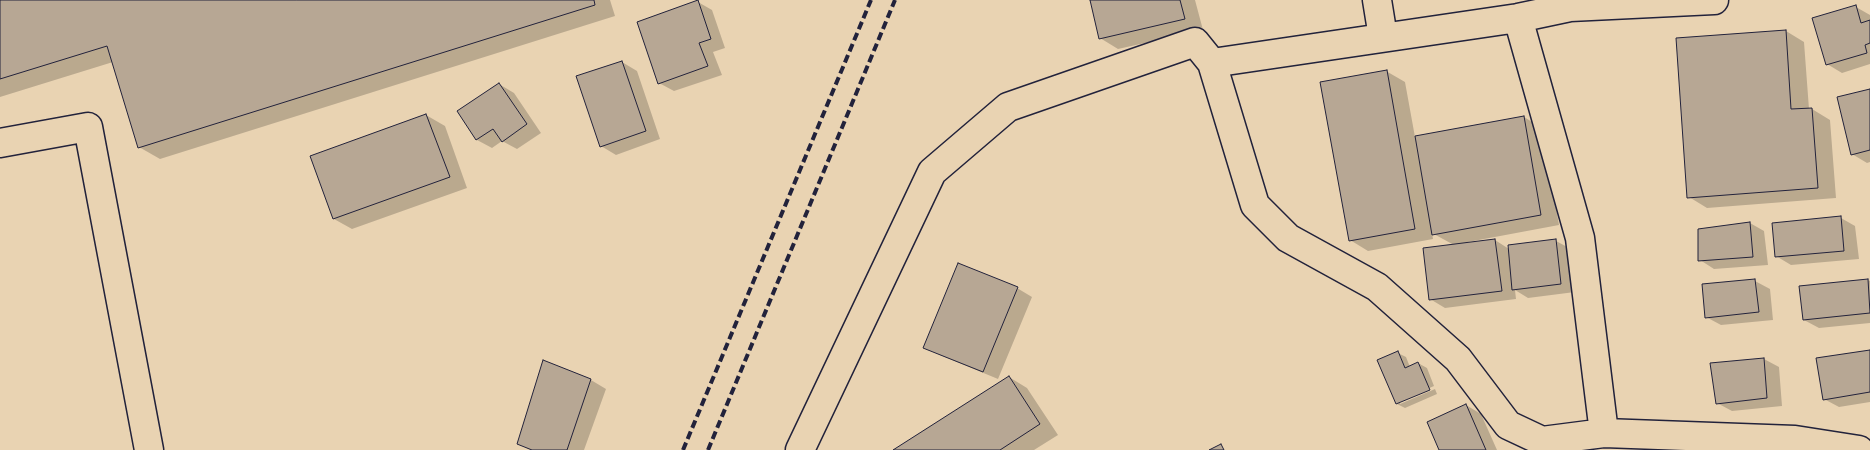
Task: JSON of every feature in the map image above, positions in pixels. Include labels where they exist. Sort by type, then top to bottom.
[{"type":"street","points":[[1377,0],[1383,37]]},
{"type":"street","points":[[1212,63],[1518,18],[1570,4],[1714,0]]},
{"type":"street","points":[[1518,18],[1580,238],[1604,433]]},
{"type":"street","points":[[800,450],[932,172],[1008,107],[1195,42],[1212,63],[1255,204],[1288,238],[1376,287],[1392,300],[1458,359],[1508,425],[1542,441],[1569,444],[1604,433],[1795,440],[1859,450]]},
{"type":"street","points":[[0,144],[88,127],[149,450]]},
{"type":"building","points":[[0,0],[594,0],[595,5],[138,148],[107,46],[0,79]]},
{"type":"building","points":[[698,0],[711,39],[699,43],[708,66],[658,84],[637,22]]},
{"type":"building","points":[[1090,0],[1180,0],[1185,19],[1099,39]]},
{"type":"building","points":[[1856,5],[1861,23],[1870,20],[1870,43],[1865,45],[1867,53],[1826,65],[1812,18]]},
{"type":"building","points":[[1786,30],[1791,109],[1812,108],[1818,188],[1687,198],[1676,38]]},
{"type":"building","points":[[622,61],[646,131],[600,147],[576,76]]},
{"type":"building","points":[[1387,70],[1415,229],[1349,241],[1320,82]]},
{"type":"building","points":[[499,83],[527,124],[502,142],[493,129],[476,140],[457,111]]},
{"type":"building","points":[[1870,89],[1870,150],[1851,155],[1837,97]]},
{"type":"building","points":[[426,114],[450,177],[333,219],[310,156]]},
{"type":"building","points":[[1524,116],[1541,215],[1432,235],[1415,136]]},
{"type":"building","points":[[1841,216],[1844,251],[1775,257],[1772,223]]},
{"type":"building","points":[[1750,222],[1753,257],[1698,261],[1698,229]]},
{"type":"building","points":[[1495,239],[1502,291],[1429,300],[1423,248]]},
{"type":"building","points":[[1556,239],[1561,284],[1512,290],[1508,245]]},
{"type":"building","points":[[958,263],[1018,287],[983,372],[923,348]]},
{"type":"building","points":[[1755,279],[1759,312],[1705,318],[1702,284]]},
{"type":"building","points":[[1868,279],[1870,313],[1803,320],[1799,286]]},
{"type":"building","points":[[1870,350],[1870,392],[1823,400],[1816,358]]},
{"type":"building","points":[[1398,351],[1405,368],[1418,362],[1430,390],[1396,404],[1377,360]]},
{"type":"building","points":[[1764,358],[1767,398],[1716,404],[1710,363]]},
{"type":"building","points":[[543,360],[591,379],[567,450],[532,450],[517,444]]},
{"type":"building","points":[[1009,376],[1040,424],[1000,450],[893,450]]},
{"type":"building","points":[[1466,404],[1486,450],[1439,450],[1427,422]]},
{"type":"building","points":[[1221,444],[1224,450],[1209,450]]},
{"type":"railway","points":[[683,450],[871,0]]},
{"type":"railway","points":[[708,450],[895,0]]}]
